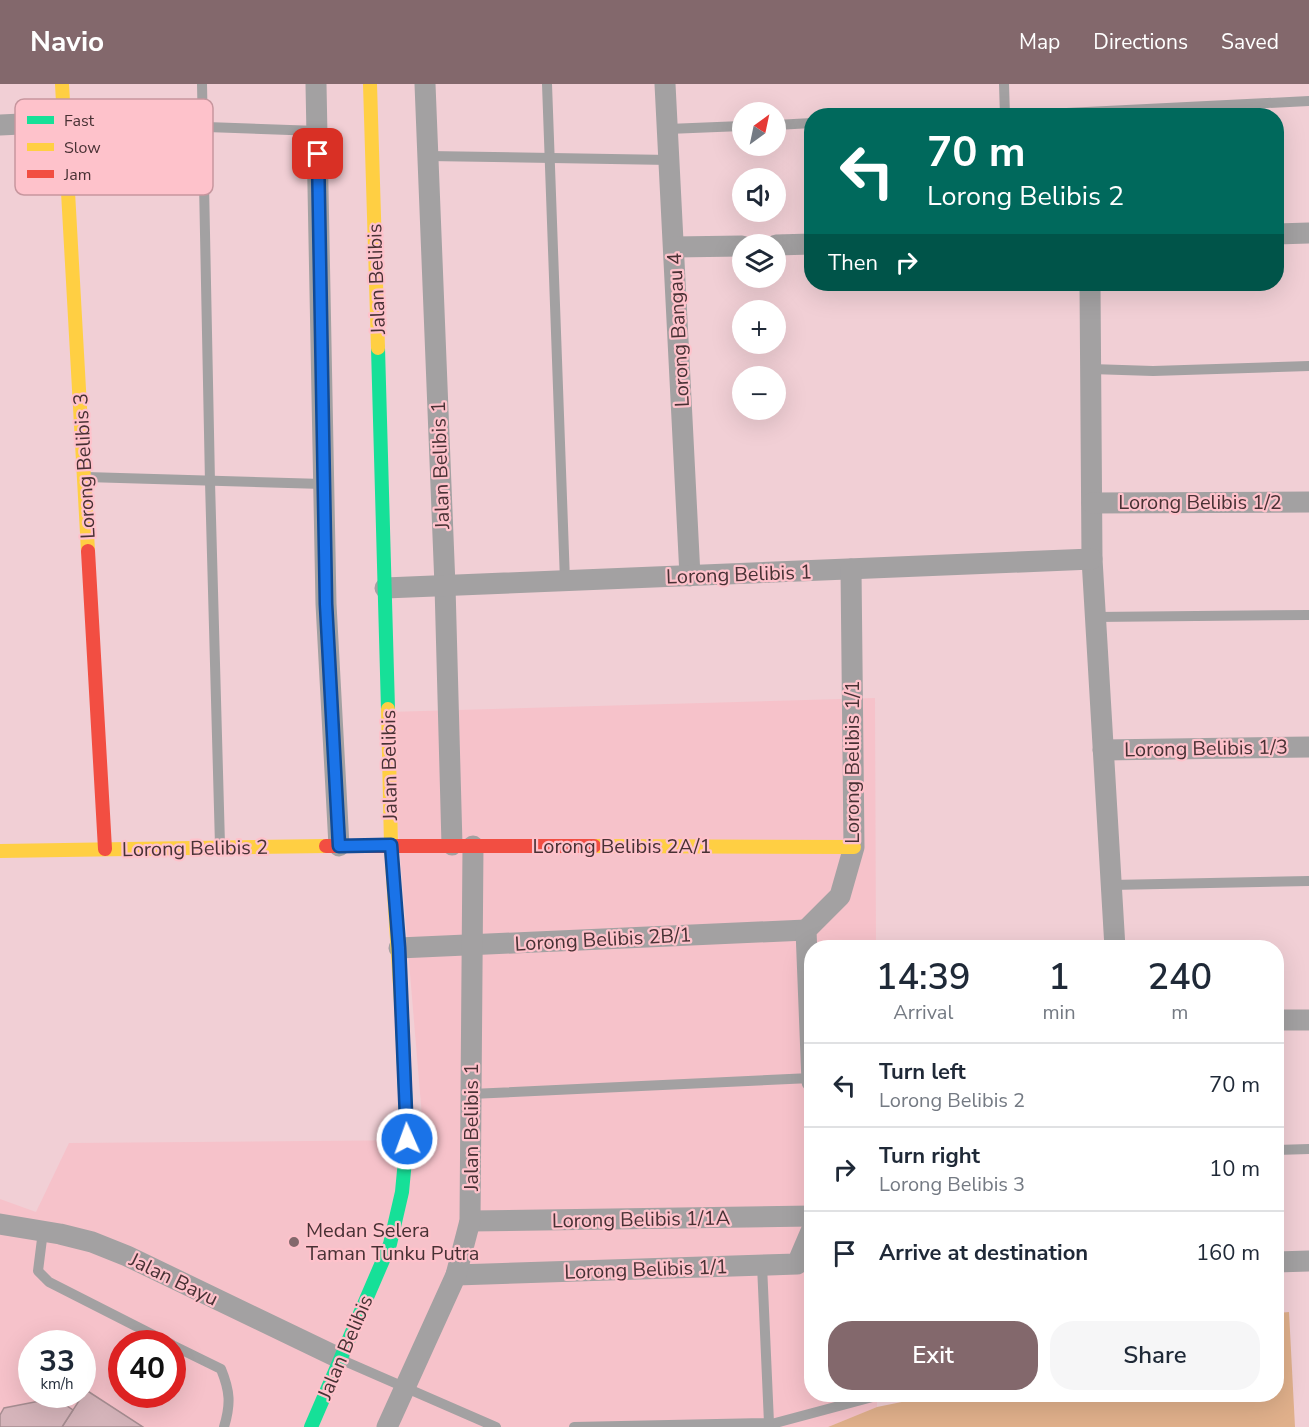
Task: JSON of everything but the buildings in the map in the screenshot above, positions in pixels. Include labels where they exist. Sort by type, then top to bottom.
[{"type":"street","name":"Lorong Belibis 3","points":[[62,84],[63,99]]},
{"type":"street","points":[[316,84],[326,604],[339,846]]},
{"type":"street","name":"Jalan Belibis","points":[[311,1427],[390,1244],[402,1192],[407,1139],[399,948],[391,845],[370,84]]},
{"type":"street","name":"Jalan Belibis 1","points":[[425,84],[445,586],[452,845]]},
{"type":"street","name":"Lorong Bangau 4","points":[[665,84],[690,576]]},
{"type":"street","points":[[0,125],[15,124]]},
{"type":"street","name":"Lorong Belibis 3","points":[[69,195],[105,849]]},
{"type":"street","points":[[1284,234],[1309,233]]},
{"type":"street","points":[[786,245],[804,244]]},
{"type":"street","points":[[674,247],[732,246]]},
{"type":"street","points":[[1090,291],[1092,559],[1114,940]]},
{"type":"street","name":"Lorong Belibis 1/2","points":[[1092,503],[1309,502]]},
{"type":"street","name":"Lorong Belibis 1","points":[[385,588],[1092,559]]},
{"type":"street","name":"Lorong Belibis 1/1","points":[[806,930],[840,896],[854,847],[851,569]]},
{"type":"street","name":"Lorong Belibis 1/3","points":[[1103,750],[1309,747]]},
{"type":"street","name":"Lorong Belibis 2","points":[[0,851],[391,845]]},
{"type":"street","name":"Lorong Belibis 2A/1","points":[[391,845],[854,847]]},
{"type":"street","name":"Jalan Belibis 1","points":[[387,1427],[456,1275],[470,1221],[473,846]]},
{"type":"street","points":[[806,930],[806,940]]},
{"type":"street","name":"Lorong Belibis 2B/1","points":[[399,948],[806,930]]},
{"type":"street","points":[[1284,1020],[1309,1020]]},
{"type":"street","name":"Lorong Belibis 1/1A","points":[[470,1221],[804,1216]]},
{"type":"street","name":"Jalan Bayu","points":[[0,1224],[92,1242],[127,1256],[339,1358]]},
{"type":"street","name":"Lorong Belibis 1/1","points":[[456,1275],[797,1264],[804,1248]]},
{"type":"street","points":[[1284,1262],[1309,1261]]},
{"type":"lane","points":[[202,84],[202,99]]},
{"type":"lane","points":[[547,84],[565,581]]},
{"type":"lane","points":[[1004,84],[1006,108]]},
{"type":"lane","points":[[1168,108],[1309,101]]},
{"type":"lane","points":[[786,124],[804,123]]},
{"type":"lane","points":[[668,129],[732,126]]},
{"type":"lane","points":[[213,127],[318,131]]},
{"type":"lane","points":[[428,156],[670,160]]},
{"type":"lane","points":[[204,195],[220,848]]},
{"type":"lane","points":[[1091,369],[1153,371],[1309,366]]},
{"type":"lane","points":[[86,477],[323,484]]},
{"type":"lane","points":[[1095,617],[1309,615]]},
{"type":"lane","points":[[1111,885],[1309,881]]},
{"type":"lane","points":[[471,1094],[804,1080]]},
{"type":"lane","points":[[1284,1150],[1309,1149]]},
{"type":"lane","points":[[43,1231],[38,1271],[49,1282],[144,1330]]},
{"type":"lane","points":[[762,1265],[765,1425]]},
{"type":"lane","points":[[186,1351],[221,1369],[229,1389],[229,1412],[224,1427]]},
{"type":"lane","points":[[339,1358],[496,1427]]},
{"type":"lane","points":[[574,1427],[765,1425],[853,1402]]},
{"type":"shaded area","points":[[875,698],[876,940],[804,940],[804,1402],[877,1402],[877,1407],[828,1427],[0,1427],[0,1199],[36,1212],[69,1143],[424,1140],[388,712]]},
{"type":"shaded area","points":[[1284,1312],[1289,1312],[1295,1427],[828,1427],[877,1407],[902,1402],[1284,1402]]},
{"type":"traffic: fast","points":[[378,348],[388,709]]},
{"type":"traffic: fast","points":[[311,1427],[390,1244],[402,1192],[407,1139],[402,1018]]},
{"type":"traffic: slow","points":[[62,84],[63,99]]},
{"type":"traffic: slow","points":[[370,84],[378,348]]},
{"type":"traffic: slow","points":[[68,195],[88,551]]},
{"type":"traffic: slow","points":[[388,709],[391,845],[402,1018]]},
{"type":"traffic: slow","points":[[0,851],[326,846]]},
{"type":"traffic: slow","points":[[594,846],[854,847]]},
{"type":"traffic: jam","points":[[88,551],[105,849]]},
{"type":"traffic: jam","points":[[326,846],[594,846]]},
{"type":"place","name":"Medan Selera Taman Tunku Putra","points":[[294,1242]]},
{"type":"route","points":[[318,154],[326,604],[339,846],[391,845],[399,948],[407,1139]]}]
